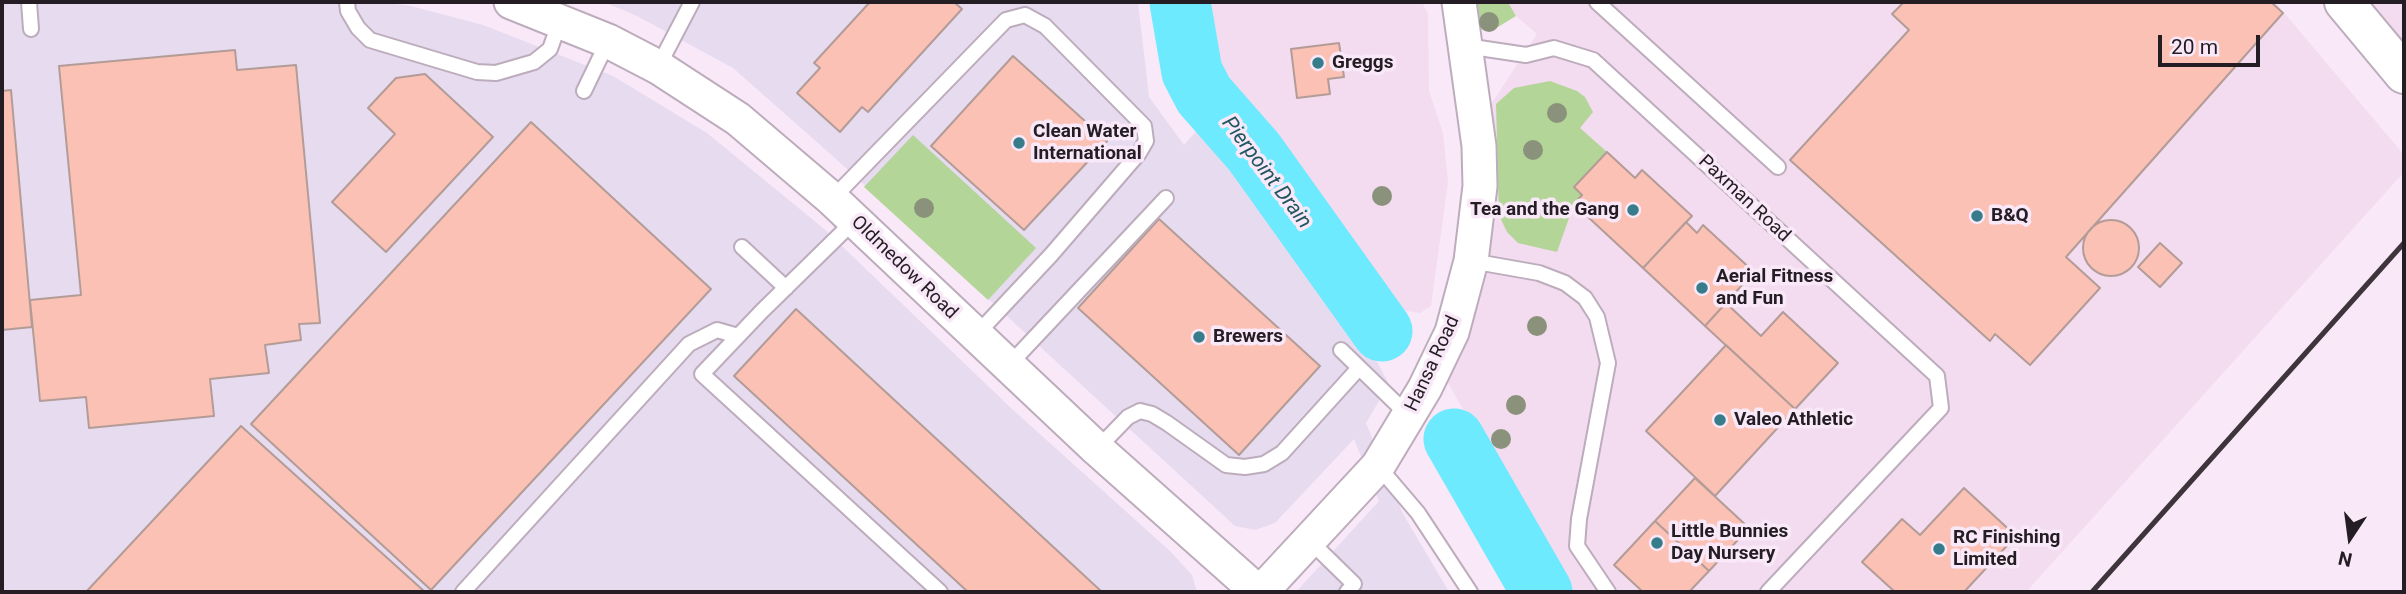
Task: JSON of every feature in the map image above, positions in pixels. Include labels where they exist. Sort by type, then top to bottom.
[{"type":"main road","points":[[2344,2],[2404,74]]},
{"type":"street","name":"Oldmedow Road","points":[[517,2],[608,41],[658,67],[738,119],[843,210],[1097,449],[1260,592]]},
{"type":"street","name":"Hansa Road","points":[[1260,592],[1378,466],[1409,416],[1452,332],[1471,261],[1480,186],[1479,146],[1459,2]]},
{"type":"lane","points":[[29,2],[31,29]]},
{"type":"lane","points":[[347,2],[348,11],[358,28],[370,40],[477,72],[496,73],[534,62],[550,49],[561,20]]},
{"type":"lane","points":[[658,67],[692,2]]},
{"type":"lane","points":[[1597,2],[1778,167]]},
{"type":"lane","points":[[940,592],[702,374],[786,288],[843,210],[1006,20],[1025,15],[1045,26],[1144,126],[1146,141],[1139,153],[1060,244],[975,336]]},
{"type":"lane","points":[[584,91],[608,41]]},
{"type":"lane","name":"Paxman Road","points":[[1466,46],[1526,55],[1555,48],[1593,60],[1937,376],[1941,408],[1769,592]]},
{"type":"lane","points":[[1009,365],[1166,198]]},
{"type":"lane","points":[[741,247],[786,288]]},
{"type":"lane","points":[[1471,261],[1539,273],[1565,283],[1585,298],[1597,317],[1608,363],[1579,519],[1577,546],[1608,592]]},
{"type":"lane","points":[[463,592],[689,344],[716,330],[738,336]]},
{"type":"lane","points":[[1341,350],[1409,416]]},
{"type":"lane","points":[[1097,449],[1128,416],[1140,411],[1152,414],[1167,423],[1226,465],[1245,467],[1264,464],[1282,453],[1358,369]]},
{"type":"lane","points":[[1378,466],[1418,513],[1470,592]]},
{"type":"lane","points":[[1308,539],[1354,584],[1347,592]]},
{"type":"shaded area","points":[[2,2],[379,2],[411,6],[483,25],[613,76],[707,133],[823,228],[1012,409],[1171,552],[1192,575],[1197,592],[2,592]]},
{"type":"shaded area","points":[[604,2],[1138,2],[1149,97],[1184,145],[1199,128],[1368,345],[1389,384],[1366,423],[1402,512],[1449,592],[1296,592],[1379,501],[1354,439],[1275,523],[1255,530],[1235,526],[836,159],[733,68],[637,16]]},
{"type":"shaded area","points":[[1201,2],[1422,2],[1428,14],[1429,91],[1443,133],[1448,182],[1431,306],[1420,313],[1393,309],[1210,62]]},
{"type":"shaded area","points":[[1508,2],[2275,2],[2404,155],[2404,172],[2026,592],[1567,592],[1447,381],[1488,109],[1537,34],[1516,16]]},
{"type":"shaded area","points":[[2344,2],[2404,2],[2404,74]]},
{"type":"green space","points":[[1476,2],[1508,2],[1516,16],[1498,27],[1488,25],[1478,21]]},
{"type":"green space","points":[[1550,81],[1577,91],[1585,97],[1593,112],[1580,128],[1607,152],[1574,187],[1582,195],[1574,204],[1557,252],[1518,243],[1507,232],[1499,215],[1496,104],[1514,88]]},
{"type":"green space","points":[[913,135],[1036,248],[988,300],[864,187]]},
{"type":"building","points":[[870,2],[954,2],[962,9],[868,112],[862,107],[840,132],[797,93],[820,68],[814,63]]},
{"type":"building","name":"B&Q","points":[[1904,2],[2271,2],[2283,13],[2066,257],[2100,288],[2030,365],[1995,334],[1990,341],[1790,160],[1909,30],[1892,14]]},
{"type":"building","name":"Greggs","points":[[1339,43],[1344,77],[1328,79],[1330,94],[1297,98],[1291,49]]},
{"type":"building","points":[[235,50],[237,70],[296,65],[320,323],[299,324],[301,340],[265,345],[269,373],[210,379],[214,416],[89,428],[86,397],[40,401],[30,300],[81,295],[59,66]]},
{"type":"building","name":"Clean Water International","points":[[1013,56],[1107,141],[1024,230],[931,146]]},
{"type":"building","points":[[425,74],[493,137],[386,252],[332,202],[395,134],[368,108],[396,78]]},
{"type":"building","points":[[11,90],[32,327],[2,330],[2,91]]},
{"type":"building","points":[[531,122],[711,289],[431,590],[251,424]]},
{"type":"building","name":"Tea and the Gang","points":[[1607,152],[1635,178],[1642,170],[1692,216],[1643,268],[1574,204],[1582,195],[1574,187]]},
{"type":"building","name":"Brewers","points":[[1159,219],[1320,366],[1239,455],[1078,308]]},
{"type":"building","points":[[2111,220],[2122,222],[2131,228],[2137,237],[2137,259],[2131,268],[2122,274],[2111,276],[2100,274],[2091,268],[2085,259],[2083,248],[2085,237],[2091,228],[2100,222]]},
{"type":"building","name":"Aerial Fitness and Fun","points":[[1686,222],[1697,233],[1703,225],[1754,272],[1705,326],[1643,268]]},
{"type":"building","points":[[2160,243],[2182,263],[2160,287],[2138,267]]},
{"type":"building","points":[[1726,303],[1761,336],[1783,312],[1838,363],[1795,409],[1705,326]]},
{"type":"building","points":[[796,309],[1102,592],[968,592],[734,376]]},
{"type":"building","name":"Valeo Athletic","points":[[1726,345],[1795,409],[1715,496],[1646,431]]},
{"type":"building","points":[[241,426],[425,592],[86,592]]},
{"type":"building","points":[[1695,478],[1749,528],[1709,571],[1655,521]]},
{"type":"building","name":"RC Finishing Limited","points":[[1964,488],[2016,536],[1964,592],[1895,592],[1862,562],[1902,519],[1920,535]]},
{"type":"building","name":"Little Bunnies Day Nursery","points":[[1655,521],[1709,571],[1689,592],[1643,592],[1614,565]]},
{"type":"waterway","name":"Pierpoint Drain","points":[[1180,2],[1192,72],[1204,95],[1254,152],[1382,331]]},
{"type":"waterway","name":"Pierpoint Drain","points":[[1454,439],[1542,592]]},
{"type":"railway","points":[[2092,592],[2404,243]]},
{"type":"place","name":"Greggs","points":[[1318,63]]},
{"type":"place","name":"Clean Water International","points":[[1019,143]]},
{"type":"place","name":"Tea and the Gang","points":[[1633,210]]},
{"type":"place","name":"B&Q","points":[[1977,216]]},
{"type":"place","name":"Aerial Fitness and Fun","points":[[1702,288]]},
{"type":"place","name":"Brewers","points":[[1199,337]]},
{"type":"place","name":"Valeo Athletic","points":[[1720,420]]},
{"type":"place","name":"Little Bunnies Day Nursery","points":[[1657,543]]},
{"type":"place","name":"RC Finishing Limited","points":[[1939,549]]}]
